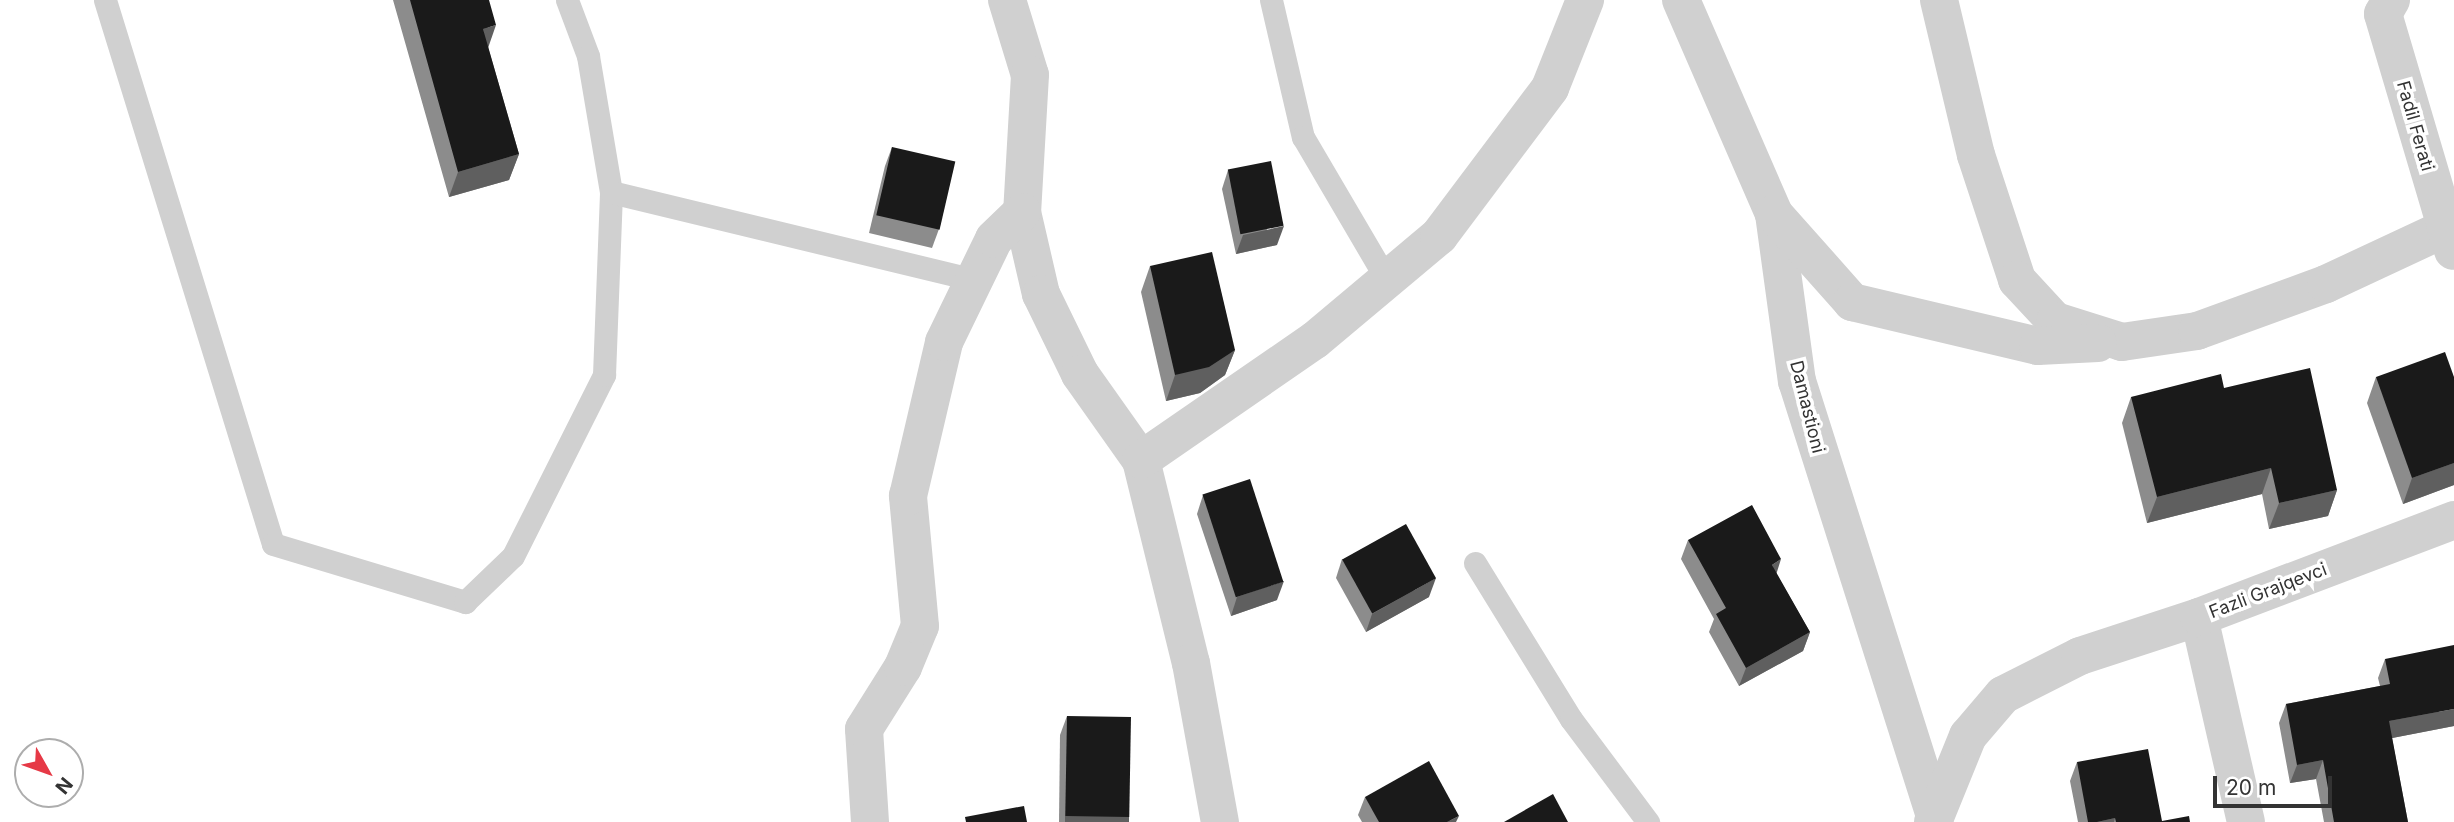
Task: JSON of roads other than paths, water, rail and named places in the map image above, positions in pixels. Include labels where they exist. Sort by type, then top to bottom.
[{"type":"street","points":[[1007,0],[1030,75],[1022,212],[1041,294],[1080,374],[1140,460],[1191,663],[1220,822]]},
{"type":"street","points":[[1140,460],[1315,340],[1439,236],[1550,88],[1585,0]]},
{"type":"street","name":"Damastioni","points":[[1681,0],[1774,214],[1797,382],[1934,819]]},
{"type":"street","points":[[1939,0],[1976,155],[2017,281],[2055,321],[2122,342]]},
{"type":"street","name":"Fadil Ferati","points":[[2391,0],[2383,14],[2449,241]]},
{"type":"street","points":[[870,822],[864,729],[903,667],[920,626],[908,496],[944,342],[994,239],[1022,212]]},
{"type":"street","points":[[1774,214],[1852,302],[2038,346],[2122,342],[2197,331],[2449,241]]},
{"type":"street","name":"Fazli Grajqevci","points":[[1934,819],[1968,736],[2003,695],[2080,656],[2199,617],[2454,520]]},
{"type":"street","points":[[2199,617],[2246,822]]},
{"type":"lane","points":[[105,0],[273,544],[465,602],[513,556],[604,375],[611,191],[588,56],[567,0]]},
{"type":"lane","points":[[1271,0],[1303,137],[1387,280]]},
{"type":"lane","points":[[611,191],[974,280]]},
{"type":"lane","points":[[1475,564],[1571,719],[1648,822]]}]
